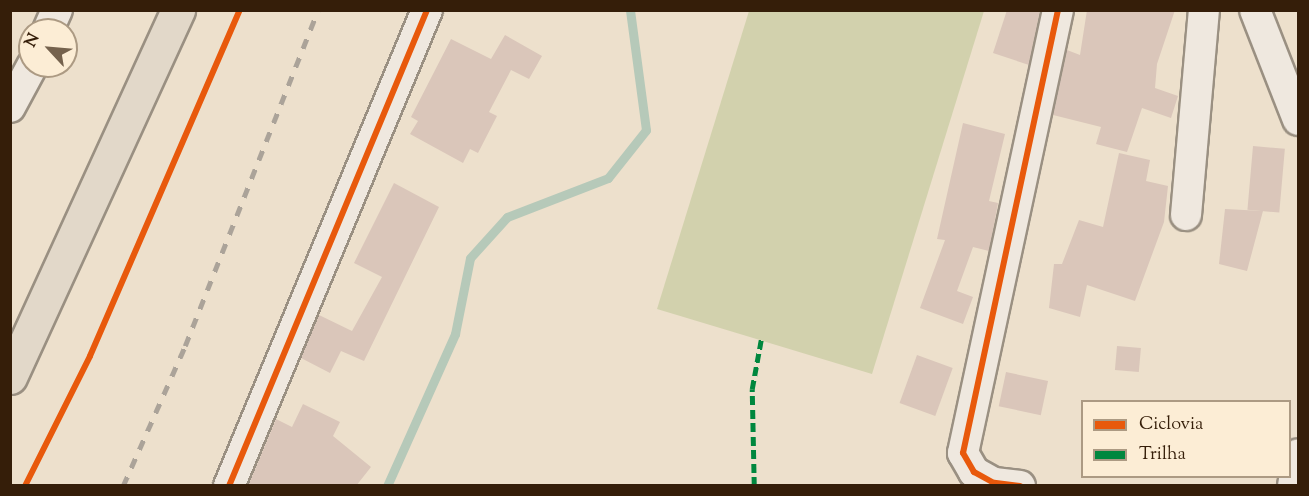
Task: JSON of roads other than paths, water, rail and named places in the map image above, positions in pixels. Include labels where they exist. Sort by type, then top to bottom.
[{"type":"main road","points":[[10,377],[178,10]]},
{"type":"street","points":[[230,486],[427,10]]},
{"type":"street","points":[[1020,486],[994,483],[974,472],[963,453],[1058,10]]},
{"type":"street","points":[[1186,215],[1204,10]]},
{"type":"street","points":[[1255,10],[1299,120]]},
{"type":"street","points":[[10,107],[26,78]]},
{"type":"street","points":[[1293,486],[1299,454]]},
{"type":"waterway","points":[[387,486],[455,334],[470,258],[507,217],[608,178],[646,130],[630,10]]},
{"type":"railway","points":[[123,486],[185,346],[318,10]]}]
